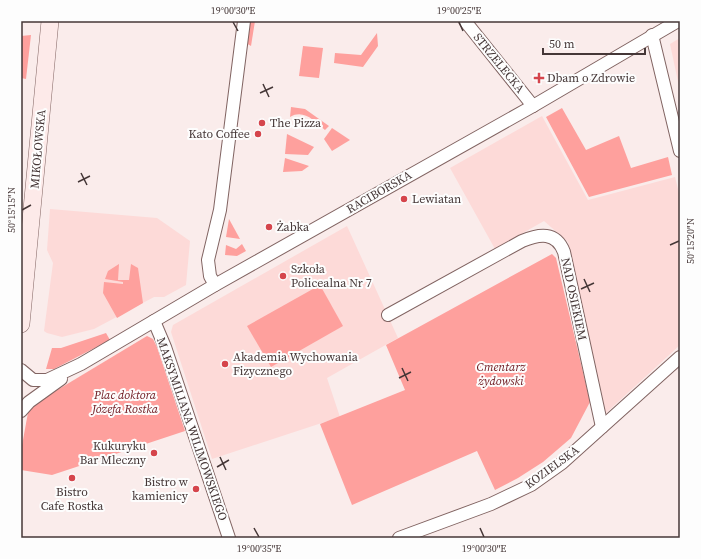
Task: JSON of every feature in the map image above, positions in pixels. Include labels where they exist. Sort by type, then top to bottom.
[{"type":"main road","name":"MIKOŁOWSKA","points":[[21,324],[24,272],[50,21]]},
{"type":"street","points":[[215,285],[210,276],[208,260],[220,210],[244,21]]},
{"type":"street","name":"STRZELECKA","points":[[465,21],[533,106]]},
{"type":"street","name":"RACIBORSKA","points":[[21,370],[33,380],[47,380],[81,364],[215,285],[533,106],[678,21]]},
{"type":"street","points":[[652,35],[680,151]]},
{"type":"street","name":"NAD OSIEKIEM","points":[[388,315],[535,235],[544,235],[556,240],[560,243],[564,252],[602,427]]},
{"type":"street","name":"MAKSYMILIANA WILIMOWSKIEGO","points":[[154,321],[165,347],[229,538]]},
{"type":"street","name":"KOZIELSKA","points":[[399,538],[491,504],[530,485],[562,462],[680,357]]},
{"type":"street","name":"RACIBORSKA","points":[[21,411],[29,402],[81,364]]},
{"type":"shaded area","points":[[680,38],[680,91],[670,44]]},
{"type":"shaded area","points":[[542,116],[588,200],[675,177],[680,197],[680,345],[606,413],[568,242],[544,221],[495,249],[450,168]]},
{"type":"shaded area","points":[[50,209],[157,218],[190,241],[186,285],[164,297],[154,297],[94,329],[62,337],[47,333],[44,331],[53,263],[47,250]]},
{"type":"shaded area","points":[[347,226],[398,338],[327,378],[340,417],[212,459],[171,332],[173,325]]},
{"type":"green space","points":[[249,21],[255,21],[251,46],[246,43]]},
{"type":"green space","points":[[377,33],[378,46],[363,67],[334,63],[335,53],[361,55]]},
{"type":"green space","points":[[31,35],[26,79],[21,78],[21,36]]},
{"type":"green space","points":[[303,46],[323,48],[319,78],[299,76]]},
{"type":"green space","points":[[291,107],[305,109],[329,126],[325,130],[309,117],[300,114],[290,117]]},
{"type":"green space","points":[[562,108],[586,150],[619,136],[631,168],[668,157],[672,175],[589,197],[546,117]]},
{"type":"green space","points":[[332,128],[350,140],[332,151],[324,139]]},
{"type":"green space","points":[[287,134],[314,147],[308,155],[285,154]]},
{"type":"green space","points":[[285,158],[309,166],[302,171],[283,172]]},
{"type":"green space","points":[[229,219],[240,239],[226,237]]},
{"type":"green space","points":[[242,244],[246,251],[237,256],[225,255],[226,245],[236,249]]},
{"type":"green space","name":"Cmentarz żydowski","points":[[552,254],[556,258],[590,402],[571,438],[543,462],[518,478],[495,490],[477,451],[352,505],[320,424],[405,390],[386,345]]},
{"type":"green space","points":[[119,264],[118,280],[129,280],[131,264],[138,268],[143,303],[117,318],[103,293],[104,282],[123,284],[123,282],[105,279],[108,271]]},
{"type":"green space","points":[[320,285],[343,326],[271,367],[247,326]]},
{"type":"green space","points":[[106,333],[110,340],[54,369],[46,369],[52,348],[61,348]]},
{"type":"green space","name":"Plac doktora Józefa Rostka","points":[[147,336],[153,339],[157,347],[185,431],[52,475],[21,470],[21,451],[29,407]]},
{"type":"place","name":"Dbam o Zdrowie","points":[[539,78]]},
{"type":"place","name":"The Pizza","points":[[262,123]]},
{"type":"place","name":"Kato Coffee","points":[[258,134]]},
{"type":"place","name":"Lewiatan","points":[[404,199]]},
{"type":"place","name":"Żabka","points":[[269,227]]},
{"type":"place","name":"Szkoła Policealna Nr 7","points":[[283,276]]},
{"type":"place","name":"Akademia Wychowania Fizycznego","points":[[225,364]]},
{"type":"place","name":"Kukuryku Bar Mleczny","points":[[154,453]]},
{"type":"place","name":"Bistro Cafe Rostka","points":[[72,478]]},
{"type":"place","name":"Bistro w kamienicy","points":[[196,489]]}]
